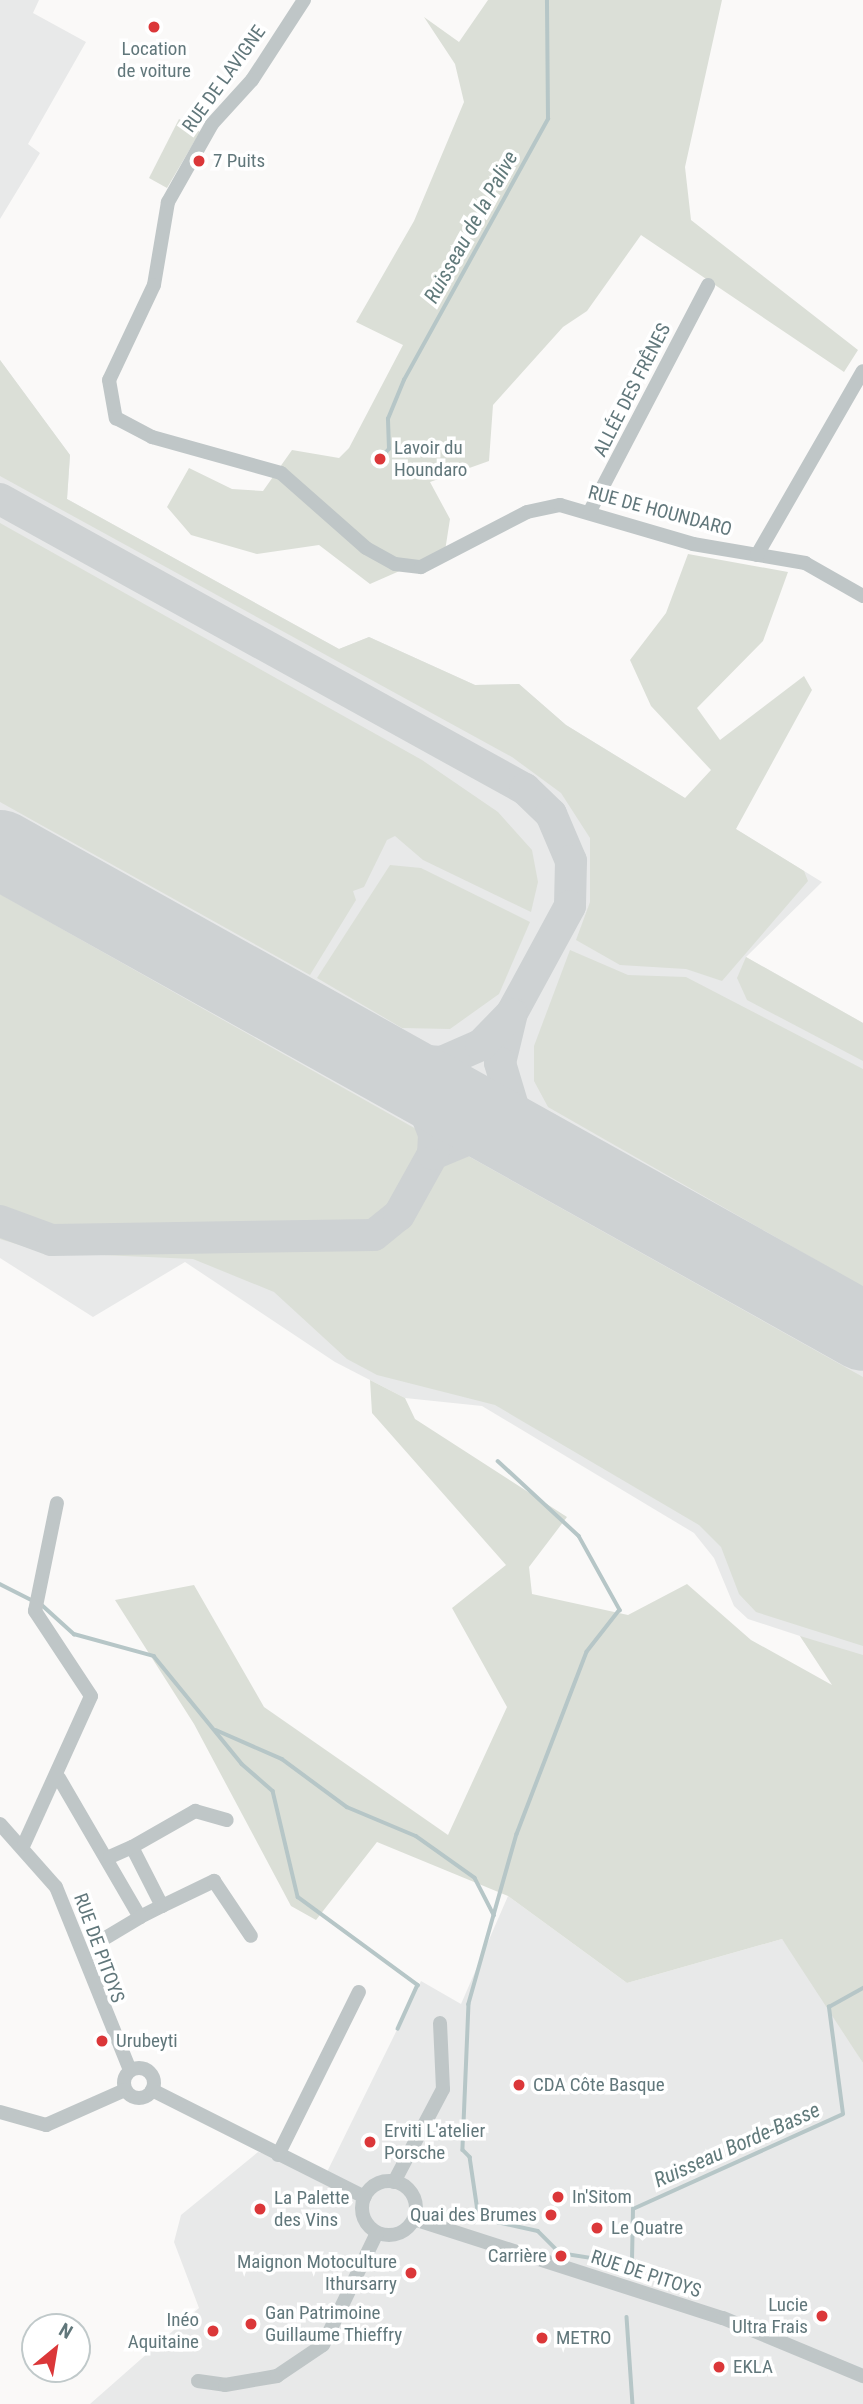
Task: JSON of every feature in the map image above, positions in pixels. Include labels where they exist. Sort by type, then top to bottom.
[{"type":"street","name":"RUE DE LAVIGNE","points":[[116,418],[109,406],[109,380],[154,285],[168,202],[212,124],[252,80],[304,0]]},
{"type":"street","name":"ALLÉE DES FRÊNES","points":[[590,511],[708,285]]},
{"type":"street","points":[[757,555],[863,371]]},
{"type":"street","name":"RUE DE HOUNDARO","points":[[116,418],[152,437],[281,473],[366,548],[395,564],[421,567],[527,512],[560,505],[590,511],[693,544],[757,555],[831,573],[863,596]]},
{"type":"street","points":[[24,1844],[59,1778],[91,1696],[36,1611],[57,1503]]},
{"type":"street","points":[[59,1778],[110,1857],[140,1917]]},
{"type":"street","points":[[110,1857],[195,1811],[227,1820]]},
{"type":"street","name":"RUE DE PITOYS","points":[[0,1824],[24,1844],[66,1909],[105,2021],[130,2070]]},
{"type":"street","points":[[132,1847],[162,1906]]},
{"type":"street","points":[[107,1937],[140,1917],[214,1881],[251,1937]]},
{"type":"street","points":[[278,2155],[359,1992]]},
{"type":"street","points":[[394,2182],[443,2089],[440,2023]]},
{"type":"street","points":[[0,2112],[33,2124],[66,2121],[125,2090],[130,2070],[149,2071],[152,2090]]},
{"type":"street","points":[[125,2090],[141,2098],[152,2090]]},
{"type":"street","points":[[152,2090],[365,2197]]},
{"type":"street","points":[[394,2182],[413,2196],[414,2219],[402,2232],[377,2233],[362,2213],[365,2197],[377,2184],[394,2182]]},
{"type":"street","name":"RUE DE PITOYS","points":[[414,2219],[723,2318],[861,2372]]},
{"type":"street","points":[[198,2381],[225,2385],[277,2376],[323,2345],[377,2233]]},
{"type":"shaded area","points":[[0,0],[39,0],[33,13],[86,42],[28,144],[40,153],[0,219]]},
{"type":"shaded area","points":[[488,0],[722,0],[685,167],[691,220],[858,350],[844,372],[641,235],[587,311],[563,327],[493,405],[489,461],[430,482],[450,519],[445,551],[370,584],[319,545],[257,554],[191,535],[167,507],[189,468],[232,489],[263,491],[292,450],[339,458],[349,448],[403,345],[356,322],[414,221],[464,102],[455,64],[424,17],[459,42]]},
{"type":"shaded area","points":[[179,119],[200,132],[167,188],[149,178]]},
{"type":"shaded area","points":[[0,360],[70,455],[67,499],[339,649],[369,637],[475,685],[519,684],[566,725],[822,882],[746,957],[863,1023],[863,1701],[834,1686],[800,1636],[748,1619],[734,1606],[714,1558],[694,1533],[482,1406],[405,1398],[335,1362],[185,1262],[93,1317],[0,1258]]},
{"type":"shaded area","points":[[0,360],[70,455],[67,499],[339,649],[369,637],[475,685],[519,684],[566,725],[685,798],[711,770],[651,706],[630,660],[666,613],[688,554],[788,572],[763,641],[697,708],[720,740],[804,676],[812,690],[736,829],[804,871],[808,881],[722,981],[686,969],[620,965],[576,940],[590,902],[590,838],[561,793],[512,757],[0,476]]},
{"type":"shaded area","points":[[0,523],[422,760],[498,812],[532,850],[538,882],[531,912],[423,860],[395,836],[387,840],[364,887],[353,891],[356,900],[310,975],[0,802]]},
{"type":"shaded area","points":[[390,865],[421,868],[530,922],[499,994],[450,1029],[402,1028],[317,978]]},
{"type":"shaded area","points":[[0,894],[425,1134],[421,1165],[391,1216],[380,1227],[352,1231],[54,1234],[0,1214]]},
{"type":"shaded area","points":[[570,950],[628,975],[686,977],[863,1069],[863,1287],[548,1107],[534,1081],[534,1046]]},
{"type":"shaded area","points":[[746,957],[863,1023],[863,1061],[747,1000],[737,978]]},
{"type":"shaded area","points":[[451,1154],[468,1156],[863,1377],[863,1646],[756,1612],[739,1594],[721,1547],[699,1525],[495,1405],[377,1375],[347,1359],[274,1292],[193,1259],[79,1254],[71,1246],[376,1241],[400,1225],[436,1163]]},
{"type":"shaded area","points":[[0,1228],[24,1241],[43,1245],[39,1251],[0,1239]]},
{"type":"shaded area","points":[[370,1380],[405,1398],[415,1419],[567,1517],[529,1567],[532,1594],[628,1615],[687,1584],[751,1640],[832,1685],[800,1636],[863,1655],[863,2063],[782,1939],[627,1983],[508,1896],[377,1842],[316,1920],[291,1906],[194,1724],[115,1600],[194,1585],[264,1707],[448,1835],[507,1707],[452,1608],[506,1565],[372,1413]]},
{"type":"shaded area","points":[[508,1896],[627,1983],[782,1939],[820,1991],[863,2063],[863,2404],[90,2404],[199,2308],[174,2242],[181,2215],[258,2152],[327,2172],[421,1981],[461,2004]]},
{"type":"waterway","name":"Ruisseau de la Palive","points":[[380,459],[389,449],[388,419],[404,380],[548,119],[547,0]]},
{"type":"waterway","points":[[498,1461],[579,1536],[620,1610],[587,1652],[517,1834],[469,2004],[463,2150],[470,2157],[479,2218],[538,2231],[560,2253],[604,2260]]},
{"type":"waterway","points":[[0,1584],[32,1600]]},
{"type":"waterway","points":[[41,1604],[74,1634],[154,1656],[242,1764],[273,1791],[298,1897],[418,1985],[398,2029]]},
{"type":"waterway","points":[[216,1730],[282,1759],[347,1807],[416,1836],[475,1878],[494,1915]]},
{"type":"waterway","name":"Ruisseau Borde-Basse","points":[[632,2261],[633,2209],[843,2114],[829,2007],[863,1988]]},
{"type":"waterway","name":"Ruisseau Borde-Basse","points":[[627,2317],[633,2404]]},
{"type":"taxiway","points":[[0,499],[525,789],[551,814],[571,861],[570,906],[512,1013],[500,1063],[518,1123],[556,1160]]},
{"type":"taxiway","points":[[381,1058],[442,1062],[481,1045],[511,1014]]},
{"type":"taxiway","points":[[0,1221],[52,1240],[374,1235],[399,1215],[433,1154],[434,1134],[416,1088],[379,1061]]},
{"type":"taxiway","points":[[433,1154],[481,1134],[539,1152]]},
{"type":"runway","points":[[0,849],[863,1331]]},
{"type":"place","name":"Location de voiture","points":[[154,27]]},
{"type":"place","name":"7 Puits","points":[[199,161]]},
{"type":"place","name":"Lavoir du Houndaro","points":[[380,459]]},
{"type":"place","name":"Urubeyti","points":[[102,2041]]},
{"type":"place","name":"CDA Côte Basque","points":[[519,2085]]},
{"type":"place","name":"Erviti L'atelier Porsche","points":[[370,2142]]},
{"type":"place","name":"In'Sitom","points":[[558,2197]]},
{"type":"place","name":"La Palette des Vins","points":[[260,2209]]},
{"type":"place","name":"Quai des Brumes","points":[[551,2215]]},
{"type":"place","name":"Le Quatre","points":[[597,2228]]},
{"type":"place","name":"Carrière","points":[[561,2256]]},
{"type":"place","name":"Maignon Motoculture Ithursarry","points":[[411,2273]]},
{"type":"place","name":"Lucie Ultra Frais","points":[[822,2316]]},
{"type":"place","name":"Gan Patrimoine Guillaume Thieffry","points":[[251,2324]]},
{"type":"place","name":"Inéo Aquitaine","points":[[213,2331]]},
{"type":"place","name":"METRO","points":[[542,2338]]},
{"type":"place","name":"EKLA","points":[[719,2367]]}]
